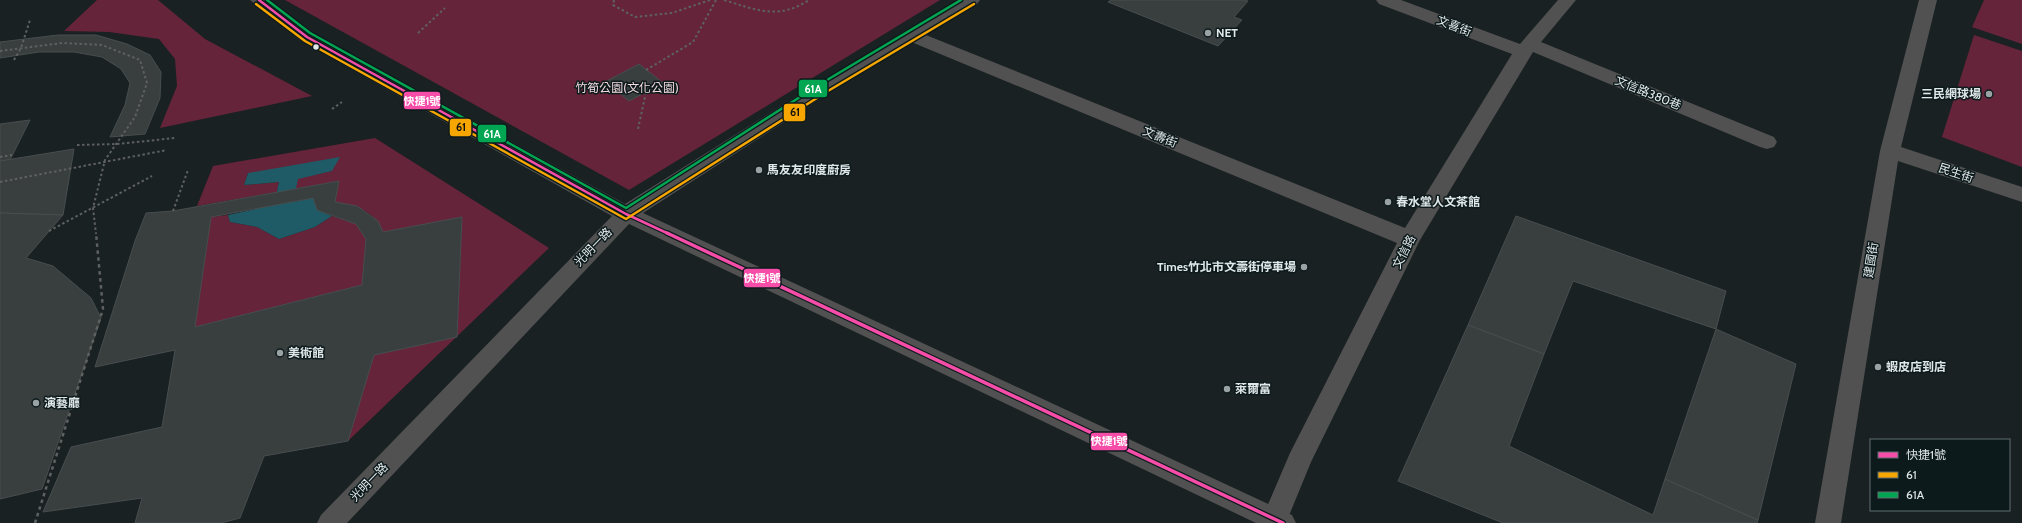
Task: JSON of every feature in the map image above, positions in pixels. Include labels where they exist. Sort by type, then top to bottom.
[{"type":"street","points":[[259,0],[308,37],[626,214],[1276,522]]},
{"type":"street","name":"光明一路","points":[[330,523],[626,214],[910,35],[971,0]]},
{"type":"street","name":"文喜街","points":[[1385,0],[1527,48]]},
{"type":"street","name":"文信路","points":[[1276,522],[1299,461],[1410,239],[1527,48],[1567,0]]},
{"type":"street","name":"建國街","points":[[1828,523],[1890,151],[1928,0]]},
{"type":"street","name":"文壽街","points":[[910,35],[1410,239]]},
{"type":"street","name":"文信路380巷","points":[[1527,48],[1767,142]]},
{"type":"street","name":"民生街","points":[[1890,151],[2022,195]]},
{"type":"path","points":[[614,0],[613,5],[635,17],[672,13],[710,0]]},
{"type":"path","points":[[646,70],[693,42],[716,0]]},
{"type":"path","points":[[724,0],[761,12],[786,13],[809,0]]},
{"type":"path","points":[[418,33],[445,8]]},
{"type":"path","points":[[14,60],[21,48],[30,20]]},
{"type":"path","points":[[0,51],[62,43],[102,45],[140,60],[147,82],[135,117],[105,160],[92,208],[103,309],[35,523]]},
{"type":"path","points":[[638,129],[646,92]]},
{"type":"path","points":[[332,109],[342,102]]},
{"type":"path","points":[[77,145],[116,144],[175,138]]},
{"type":"path","points":[[0,182],[71,169],[105,160],[167,150]]},
{"type":"path","points":[[0,157],[12,155]]},
{"type":"path","points":[[173,211],[188,170]]},
{"type":"path","points":[[49,231],[152,176]]},
{"type":"green space","points":[[97,0],[158,0],[205,39],[312,96],[160,128],[177,86],[175,59],[159,39],[109,32],[64,31]]},
{"type":"green space","name":"竹筍公園(文化公園)","points":[[285,0],[940,0],[629,190]]},
{"type":"green space","points":[[1984,0],[2022,0],[2022,44],[1972,27]]},
{"type":"green space","name":"三民網球場","points":[[1974,35],[2022,51],[2022,167],[1942,137]]},
{"type":"green space","points":[[375,138],[549,248],[457,336],[462,217],[383,232],[375,219],[364,210],[335,202],[339,181],[294,189],[298,178],[332,171],[248,173],[244,185],[279,182],[277,192],[197,206],[213,166]]},
{"type":"green space","points":[[228,215],[230,222],[257,227],[279,239],[315,227],[332,216],[356,224],[366,239],[362,285],[195,327],[211,217]]},
{"type":"green space","points":[[456,337],[348,441],[374,355]]},
{"type":"water","points":[[340,157],[332,171],[298,179],[293,202],[313,198],[317,210],[332,216],[315,227],[279,239],[257,227],[230,222],[228,215],[274,205],[279,182],[244,185],[248,173]]},
{"type":"building","name":"NET","points":[[1111,0],[1248,1],[1234,17],[1242,20],[1218,46],[1108,2]]},
{"type":"building","points":[[58,35],[96,35],[127,44],[150,55],[161,72],[160,98],[145,134],[110,137],[125,105],[130,83],[121,69],[102,57],[74,52],[39,52],[0,58],[0,42]]},
{"type":"building","points":[[639,64],[663,83],[629,101],[605,82]]},
{"type":"building","points":[[30,120],[10,160],[0,161],[0,124]]},
{"type":"building","points":[[74,149],[63,215],[0,213],[0,161]]},
{"type":"building","name":"美術館","points":[[339,181],[335,202],[357,206],[378,221],[383,232],[462,217],[457,337],[374,355],[348,441],[264,456],[240,518],[221,523],[135,523],[142,498],[43,512],[71,447],[162,427],[175,350],[95,367],[135,241],[146,213],[173,211]],"holes":[[[313,198],[317,210],[356,224],[366,239],[362,285],[195,327],[211,217]]]},
{"type":"building","name":"演藝廳","points":[[0,213],[63,215],[26,258],[53,266],[91,298],[101,318],[42,489],[0,499]]},
{"type":"building","points":[[1516,216],[1726,291],[1716,329],[1573,281],[1544,354],[1468,325]]},
{"type":"building","points":[[1468,325],[1544,354],[1509,446],[1653,515],[1665,479],[1758,520],[1757,523],[1503,523],[1398,481]]},
{"type":"building","points":[[1716,329],[1796,364],[1758,520],[1665,479]]},
{"type":"transit line","name":"快捷1號","points":[[259,0],[307,37],[626,214],[1283,523]]},
{"type":"transit line","name":"61A","points":[[267,0],[310,33],[626,208],[822,83],[961,0]]},
{"type":"transit line","name":"61","points":[[256,4],[305,41],[626,219],[828,91],[974,4]]},
{"type":"place","name":"NET","points":[[1208,33]]},
{"type":"place","name":"三民網球場","points":[[1989,94]]},
{"type":"place","name":"馬友友印度廚房","points":[[759,170]]},
{"type":"place","name":"春水堂人文茶館","points":[[1388,202]]},
{"type":"place","name":"Times竹北市文壽街停車場","points":[[1304,267]]},
{"type":"place","name":"美術館","points":[[280,353]]},
{"type":"place","name":"蝦皮店到店","points":[[1878,367]]},
{"type":"place","name":"萊爾富","points":[[1227,389]]},
{"type":"place","name":"演藝廳","points":[[36,403]]}]
